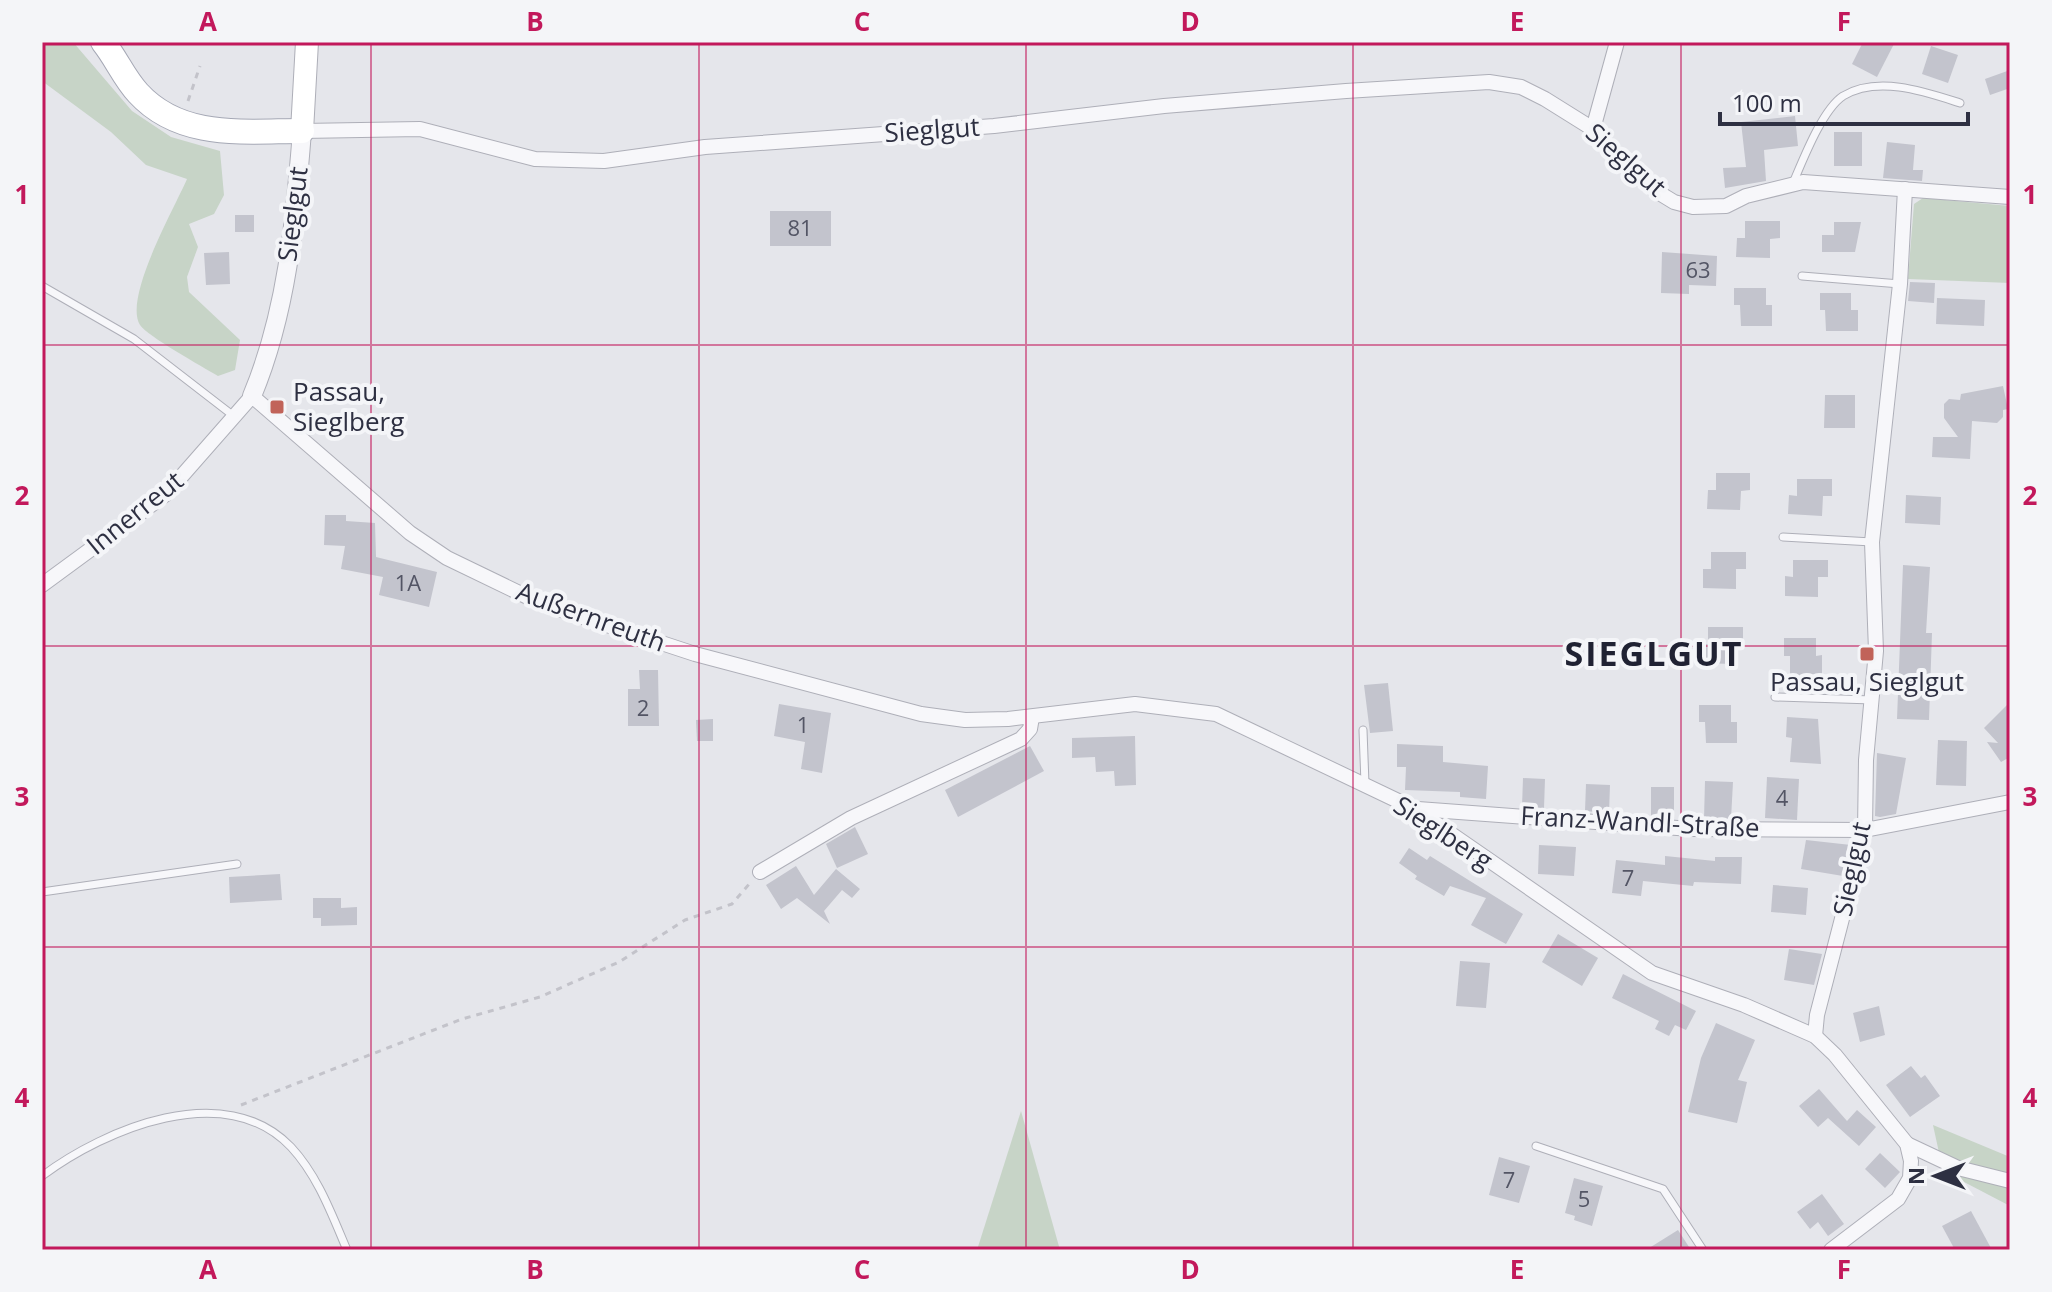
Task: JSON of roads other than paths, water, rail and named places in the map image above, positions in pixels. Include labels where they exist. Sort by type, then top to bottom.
[{"type":"main road","points":[[108,45],[136,92],[152,107],[176,121],[222,131],[302,131],[307,42]]},
{"type":"street","points":[[1593,129],[1617,42]]},
{"type":"street","name":"Sieglgut","points":[[252,396],[270,353],[289,259],[302,131],[420,129],[535,159],[604,161],[705,147],[994,126],[1164,106],[1489,82],[1521,87],[1593,129],[1635,175],[1674,202],[1693,207],[1726,206],[1793,183],[1837,182],[2010,197]]},
{"type":"street","name":"Sieglgut","points":[[1815,1036],[1817,1015],[1865,830],[1866,760],[1876,651],[1872,542],[1900,284],[1905,189]]},
{"type":"street","name":"Innerreut","points":[[42,585],[166,494],[236,418],[252,396]]},
{"type":"street","name":"Außernreuth","points":[[252,396],[410,533],[447,558],[540,603],[695,654],[921,714],[965,720],[1032,717]]},
{"type":"street","name":"Sieglberg","points":[[1032,717],[1135,704],[1216,714],[1415,809],[1652,973],[1744,1005],[1815,1036],[1861,1083],[1907,1144]]},
{"type":"street","points":[[760,872],[851,818],[1021,739],[1030,729],[1032,717]]},
{"type":"street","name":"Franz-Wandl-Straße","points":[[1415,809],[1691,829],[1865,830],[2010,802]]},
{"type":"street","points":[[1907,1144],[1958,1168],[2010,1181]]},
{"type":"street","points":[[1831,1250],[1898,1199],[1910,1178],[1907,1144]]},
{"type":"lane","points":[[1793,183],[1814,135],[1842,97],[1870,88],[1912,88],[1960,103]]},
{"type":"lane","points":[[1802,276],[1900,284]]},
{"type":"lane","points":[[42,286],[134,339],[236,418]]},
{"type":"lane","points":[[1783,537],[1872,542]]},
{"type":"lane","points":[[1775,697],[1873,700]]},
{"type":"lane","points":[[1363,730],[1365,785]]},
{"type":"lane","points":[[42,892],[237,864]]},
{"type":"lane","points":[[42,1176],[60,1163],[140,1125],[219,1114],[250,1122],[276,1135],[291,1147],[309,1170],[347,1250]]},
{"type":"lane","points":[[1536,1146],[1663,1189],[1703,1250]]},
{"type":"place","name":"Passau, Sieglberg","points":[[277,407]]},
{"type":"place","name":"Passau, Sieglgut","points":[[1867,654]]},
{"type":"district","name":"SIEGLGUT","points":[[1654,654]]}]
